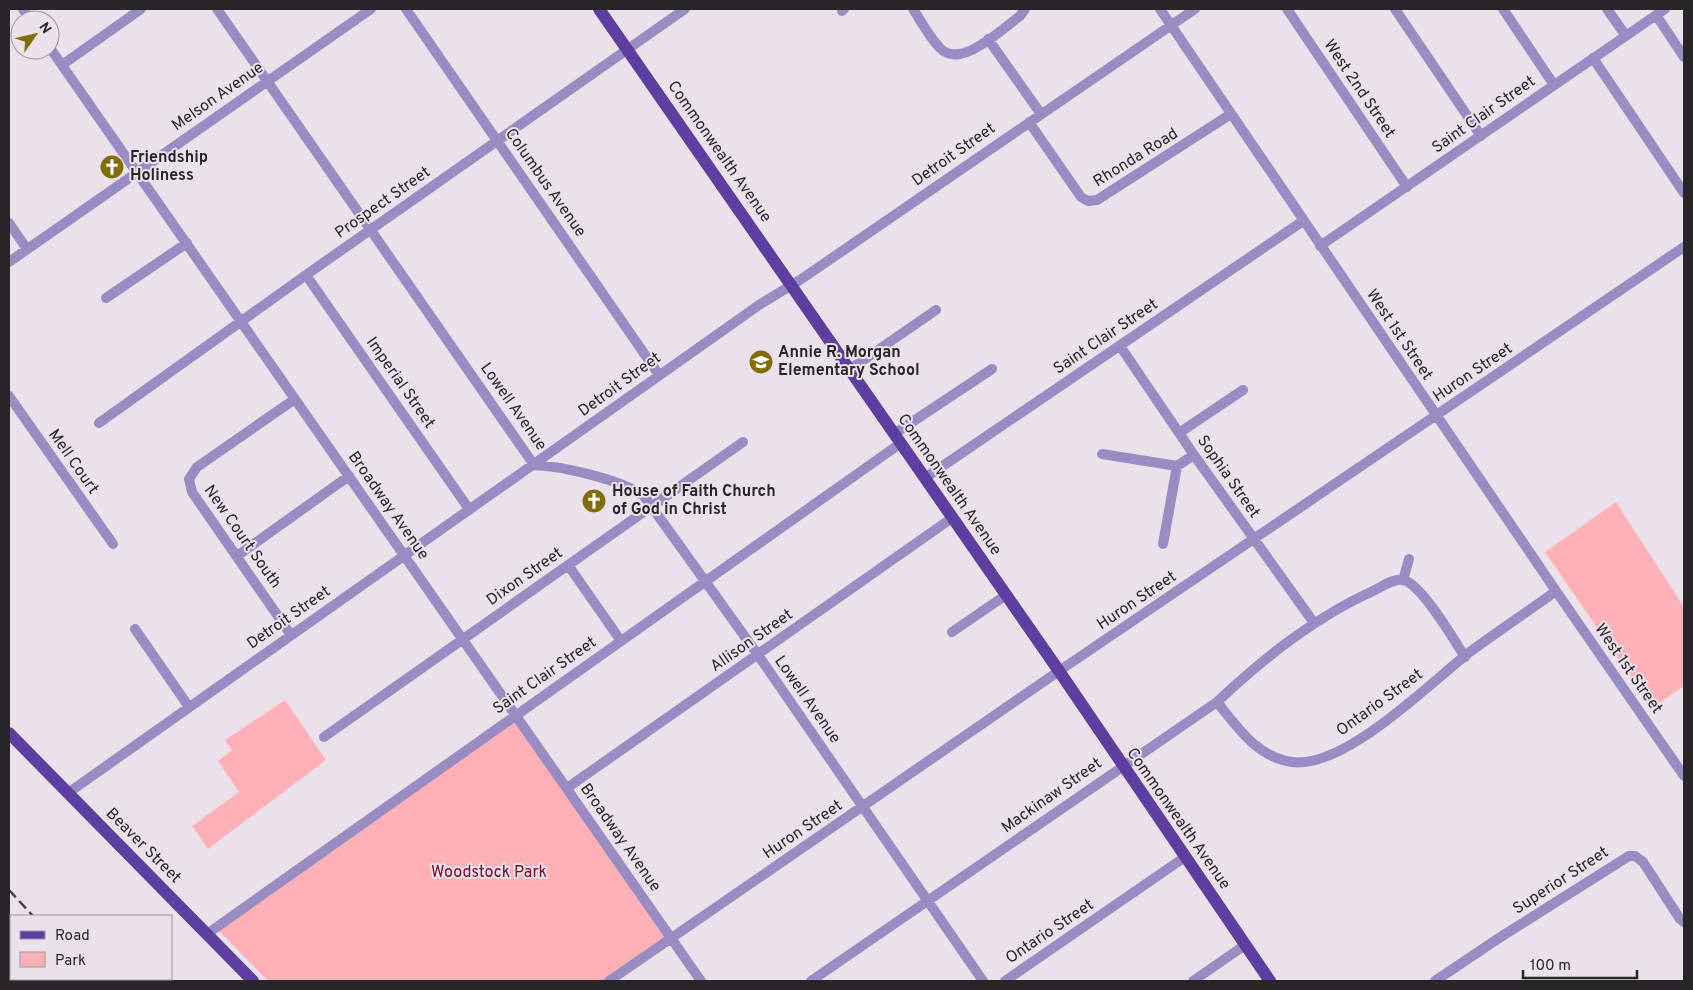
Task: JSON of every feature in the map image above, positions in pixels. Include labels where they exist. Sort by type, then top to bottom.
[{"type":"main road","name":"Commonwealth Avenue","points":[[600,9],[1006,595],[1270,981]]},
{"type":"main road","name":"Beaver Street","points":[[9,733],[253,981]]},
{"type":"street","points":[[62,65],[142,9]]},
{"type":"street","name":"Lowell Avenue","points":[[217,9],[534,465],[548,465],[626,485],[644,496],[758,655],[983,981]]},
{"type":"street","name":"Melson Avenue","points":[[9,262],[371,9]]},
{"type":"street","name":"Columbus Avenue","points":[[406,9],[659,375]]},
{"type":"street","name":"Prospect Street","points":[[99,423],[306,274],[685,9]]},
{"type":"street","points":[[913,9],[940,48],[954,55],[966,54],[1020,16],[1025,9]]},
{"type":"street","name":"West 1st Street","points":[[1160,9],[1436,416],[1684,776]]},
{"type":"street","name":"Detroit Street","points":[[68,793],[659,375],[1195,9]]},
{"type":"street","name":"West 2nd Street","points":[[1287,9],[1406,187]]},
{"type":"street","points":[[1395,9],[1481,136]]},
{"type":"street","points":[[1503,9],[1554,85]]},
{"type":"street","points":[[1607,9],[1626,36]]},
{"type":"street","points":[[1661,12],[1684,57]]},
{"type":"street","name":"Saint Clair Street","points":[[1320,246],[1661,12]]},
{"type":"street","points":[[988,39],[1041,114]]},
{"type":"street","points":[[1593,58],[1684,193]]},
{"type":"street","name":"Broadway Avenue","points":[[58,60],[405,554],[462,639],[568,788],[701,981]]},
{"type":"street","name":"Rhonda Road","points":[[1029,122],[1081,197],[1088,201],[1097,200],[1231,114]]},
{"type":"street","name":"Saint Clair Street","points":[[925,478],[1303,221]]},
{"type":"street","points":[[9,223],[27,249]]},
{"type":"street","points":[[106,298],[187,243]]},
{"type":"street","name":"Huron Street","points":[[609,981],[1684,247]]},
{"type":"street","name":"Imperial Street","points":[[306,274],[469,509]]},
{"type":"street","points":[[850,370],[936,310]]},
{"type":"street","name":"Sophia Street","points":[[1120,346],[1194,455],[1314,623]]},
{"type":"street","name":"Saint Clair Street","points":[[207,934],[705,581],[992,369]]},
{"type":"street","points":[[1179,433],[1243,390]]},
{"type":"street","name":"Mell Court","points":[[9,396],[113,544]]},
{"type":"street","name":"New Court South","points":[[292,635],[192,492],[189,479],[197,467],[295,398]]},
{"type":"street","name":"Dixon Street","points":[[324,737],[743,442]]},
{"type":"street","points":[[1102,454],[1178,466],[1194,455]]},
{"type":"street","points":[[1163,544],[1178,466]]},
{"type":"street","points":[[237,556],[349,476]]},
{"type":"street","name":"Allison Street","points":[[568,788],[952,518]]},
{"type":"street","points":[[1409,559],[1403,580],[1413,584],[1429,603],[1464,657]]},
{"type":"street","points":[[568,566],[621,641]]},
{"type":"street","name":"Mackinaw Street","points":[[811,981],[1217,702],[1249,672],[1314,623],[1351,600],[1393,581],[1403,580]]},
{"type":"street","name":"Ontario Street","points":[[1217,702],[1258,748],[1282,760],[1304,762],[1338,751],[1378,726],[1416,698],[1464,657],[1556,591]]},
{"type":"street","points":[[952,632],[1006,595]]},
{"type":"street","points":[[135,629],[189,707]]},
{"type":"street","name":"Superior Street","points":[[1435,981],[1629,856],[1634,856],[1643,862],[1680,919],[1684,922]]},
{"type":"street","name":"Ontario Street","points":[[1005,981],[1186,857]]},
{"type":"street","points":[[1193,981],[1245,945]]},
{"type":"green space","points":[[1616,502],[1684,607],[1684,686],[1652,708],[1545,552]]},
{"type":"green space","points":[[285,700],[326,760],[208,849],[192,826],[239,792],[218,761],[232,750],[225,740]]},
{"type":"green space","name":"Woodstock Park","points":[[515,721],[666,937],[602,981],[268,981],[218,930]]},
{"type":"railway","points":[[9,890],[32,915]]},
{"type":"place","name":"Friendship Holiness","points":[[112,167]]},
{"type":"place","name":"Annie R. Morgan Elementary School","points":[[761,362]]},
{"type":"place","name":"House of Faith Church of God in Christ","points":[[594,501]]}]
